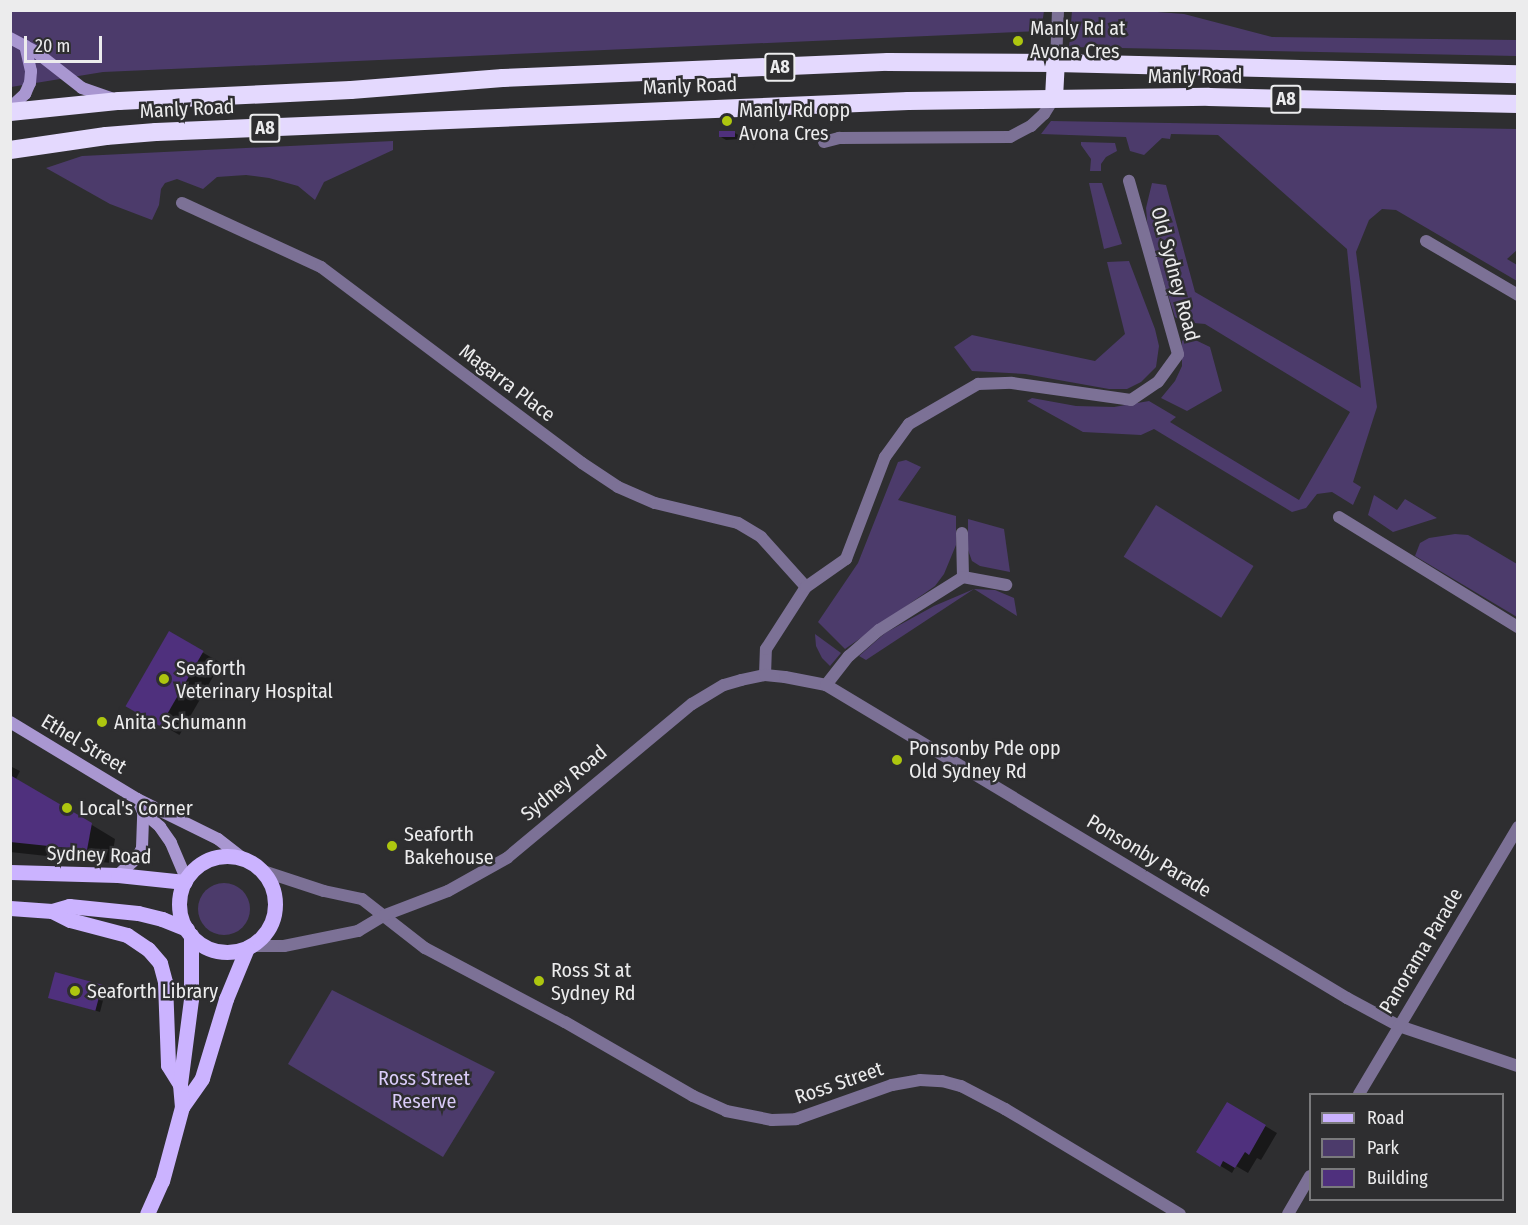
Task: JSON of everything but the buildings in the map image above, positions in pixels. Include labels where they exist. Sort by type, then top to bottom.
[{"type":"highway","name":"Manly Road","points":[[10,110],[119,101],[351,90],[504,78],[888,62],[1056,63],[1518,74]]},
{"type":"highway","points":[[1054,98],[1056,63]]},
{"type":"highway","name":"Manly Road","points":[[10,150],[106,136],[156,132],[617,111],[1054,98],[1221,98],[1518,104]]},
{"type":"main road","points":[[10,908],[52,911],[69,906],[138,913],[162,919],[189,932],[202,945],[217,950],[232,951],[248,947],[268,930],[275,908],[272,884],[262,871],[242,858],[226,856],[211,859],[197,867],[186,880],[180,906],[189,932],[191,999],[180,1084],[182,1107]]},
{"type":"main road","name":"Sydney Road","points":[[10,872],[118,875],[186,880]]},
{"type":"main road","points":[[52,911],[70,920],[127,935],[148,949],[160,963],[165,982],[168,1065],[180,1084]]},
{"type":"main road","points":[[147,1215],[162,1181],[182,1107],[202,1078],[226,999],[248,947]]},
{"type":"street","points":[[1056,63],[1058,10]]},
{"type":"street","points":[[10,38],[25,46],[82,88],[119,101]]},
{"type":"street","points":[[10,110],[25,94],[30,83],[31,64],[25,46]]},
{"type":"street","points":[[824,142],[839,138],[1010,137],[1030,126],[1044,114],[1054,98]]},
{"type":"street","name":"Old Sydney Road","points":[[765,675],[766,649],[806,587],[846,559],[885,457],[909,424],[978,384],[1012,382],[1131,400],[1158,382],[1178,354],[1129,181]]},
{"type":"street","name":"Magarra Place","points":[[182,202],[321,267],[582,464],[618,487],[655,503],[738,523],[760,537],[806,587]]},
{"type":"street","points":[[1426,241],[1518,295]]},
{"type":"street","points":[[1339,517],[1518,627]]},
{"type":"street","points":[[962,533],[963,577]]},
{"type":"street","points":[[826,685],[849,656],[879,630],[963,577],[1006,585]]},
{"type":"street","name":"Ponsonby Parade","points":[[765,675],[826,685],[1337,992],[1399,1026],[1518,1066]]},
{"type":"street","name":"Sydney Road","points":[[248,947],[284,946],[357,932],[385,915],[448,891],[507,858],[692,704],[724,685],[765,675]]},
{"type":"street","name":"Ethel Street","points":[[10,722],[137,799],[218,839],[242,858]]},
{"type":"street","name":"Ethel Street","points":[[137,799],[143,812],[160,827],[171,843],[186,880]]},
{"type":"street","points":[[118,875],[137,858],[142,848],[143,812]]},
{"type":"street","name":"Panorama Parade","points":[[1360,1093],[1518,827]]},
{"type":"street","points":[[262,871],[324,891],[362,899],[385,915]]},
{"type":"street","name":"Ross Street","points":[[385,915],[425,948],[565,1022],[693,1096],[726,1111],[772,1120],[796,1119],[892,1084],[920,1080],[952,1083],[1005,1109],[1179,1215]]},
{"type":"street","points":[[1288,1215],[1309,1179]]},
{"type":"green space","points":[[11,11],[1044,11],[1041,31],[103,72],[11,87]]},
{"type":"green space","points":[[1072,11],[1144,11],[1184,14],[1272,37],[1517,40],[1517,56],[1069,47]]},
{"type":"green space","points":[[1051,121],[1517,129],[1517,250],[1507,259],[1517,265],[1517,281],[1396,210],[1382,209],[1369,220],[1356,252],[1377,407],[1353,482],[1361,487],[1353,505],[1332,492],[1317,494],[1306,508],[1292,512],[1154,429],[1141,435],[1083,432],[1027,401],[1032,398],[1076,406],[1114,407],[1149,401],[1176,417],[1170,422],[1299,500],[1350,412],[1205,324],[1183,322],[1175,317],[1148,232],[1146,208],[1152,183],[1166,185],[1195,292],[1361,388],[1347,249],[1218,135],[1171,134],[1170,139],[1162,138],[1144,155],[1130,151],[1126,137],[1041,134]]},
{"type":"green space","points":[[393,141],[393,150],[324,182],[315,200],[298,186],[269,178],[246,175],[217,177],[203,189],[177,179],[165,183],[161,189],[159,205],[152,220],[110,204],[46,168],[82,156]]},
{"type":"green space","points":[[1081,142],[1115,143],[1117,151],[1106,157],[1101,164],[1101,171],[1090,171],[1091,159]]},
{"type":"green space","points":[[1089,183],[1102,183],[1122,244],[1104,249]]},
{"type":"green space","points":[[1129,261],[1155,329],[1159,346],[1156,367],[1141,382],[1127,389],[1109,389],[1025,374],[972,371],[954,347],[972,335],[1095,361],[1125,334],[1107,262]]},
{"type":"green space","points":[[1187,336],[1210,347],[1222,391],[1187,411],[1161,398],[1175,381],[1182,366],[1182,341]]},
{"type":"green space","points":[[906,460],[921,467],[898,500],[956,516],[956,545],[944,574],[935,586],[845,649],[818,622],[858,563],[898,462]]},
{"type":"green space","points":[[1374,495],[1397,510],[1405,499],[1437,518],[1393,532],[1368,515]]},
{"type":"green space","points":[[1156,505],[1254,566],[1221,618],[1124,557]]},
{"type":"green space","points":[[968,519],[1004,529],[1010,572],[980,566],[972,561],[968,550]]},
{"type":"green space","points":[[1455,534],[1468,535],[1517,564],[1517,617],[1415,556],[1420,543],[1429,538]]},
{"type":"green space","points":[[974,589],[995,590],[1014,598],[1017,616]]},
{"type":"green space","points":[[974,589],[866,660],[859,656],[885,633],[934,606]]},
{"type":"green space","points":[[815,634],[841,653],[830,666],[822,658],[816,646]]},
{"type":"green space","points":[[224,883],[234,885],[242,891],[248,899],[250,909],[248,919],[242,927],[234,933],[224,935],[214,933],[206,927],[200,919],[198,909],[200,899],[206,891],[214,885]]},
{"type":"green space","name":"Ross Street Reserve","points":[[332,990],[495,1072],[443,1157],[288,1064]]},
{"type":"place","name":"Manly Rd at Avona Cres","points":[[1018,41]]},
{"type":"place","name":"Manly Rd opp Avona Cres","points":[[727,121]]},
{"type":"place","name":"Seaforth Veterinary Hospital","points":[[164,679]]},
{"type":"place","name":"Anita Schumann","points":[[102,722]]},
{"type":"place","name":"Ponsonby Pde opp Old Sydney Rd","points":[[897,760]]},
{"type":"place","name":"Local's Corner","points":[[67,808]]},
{"type":"place","name":"Seaforth Bakehouse","points":[[392,846]]},
{"type":"place","name":"Ross St at Sydney Rd","points":[[539,981]]},
{"type":"place","name":"Seaforth Library","points":[[75,991]]}]
